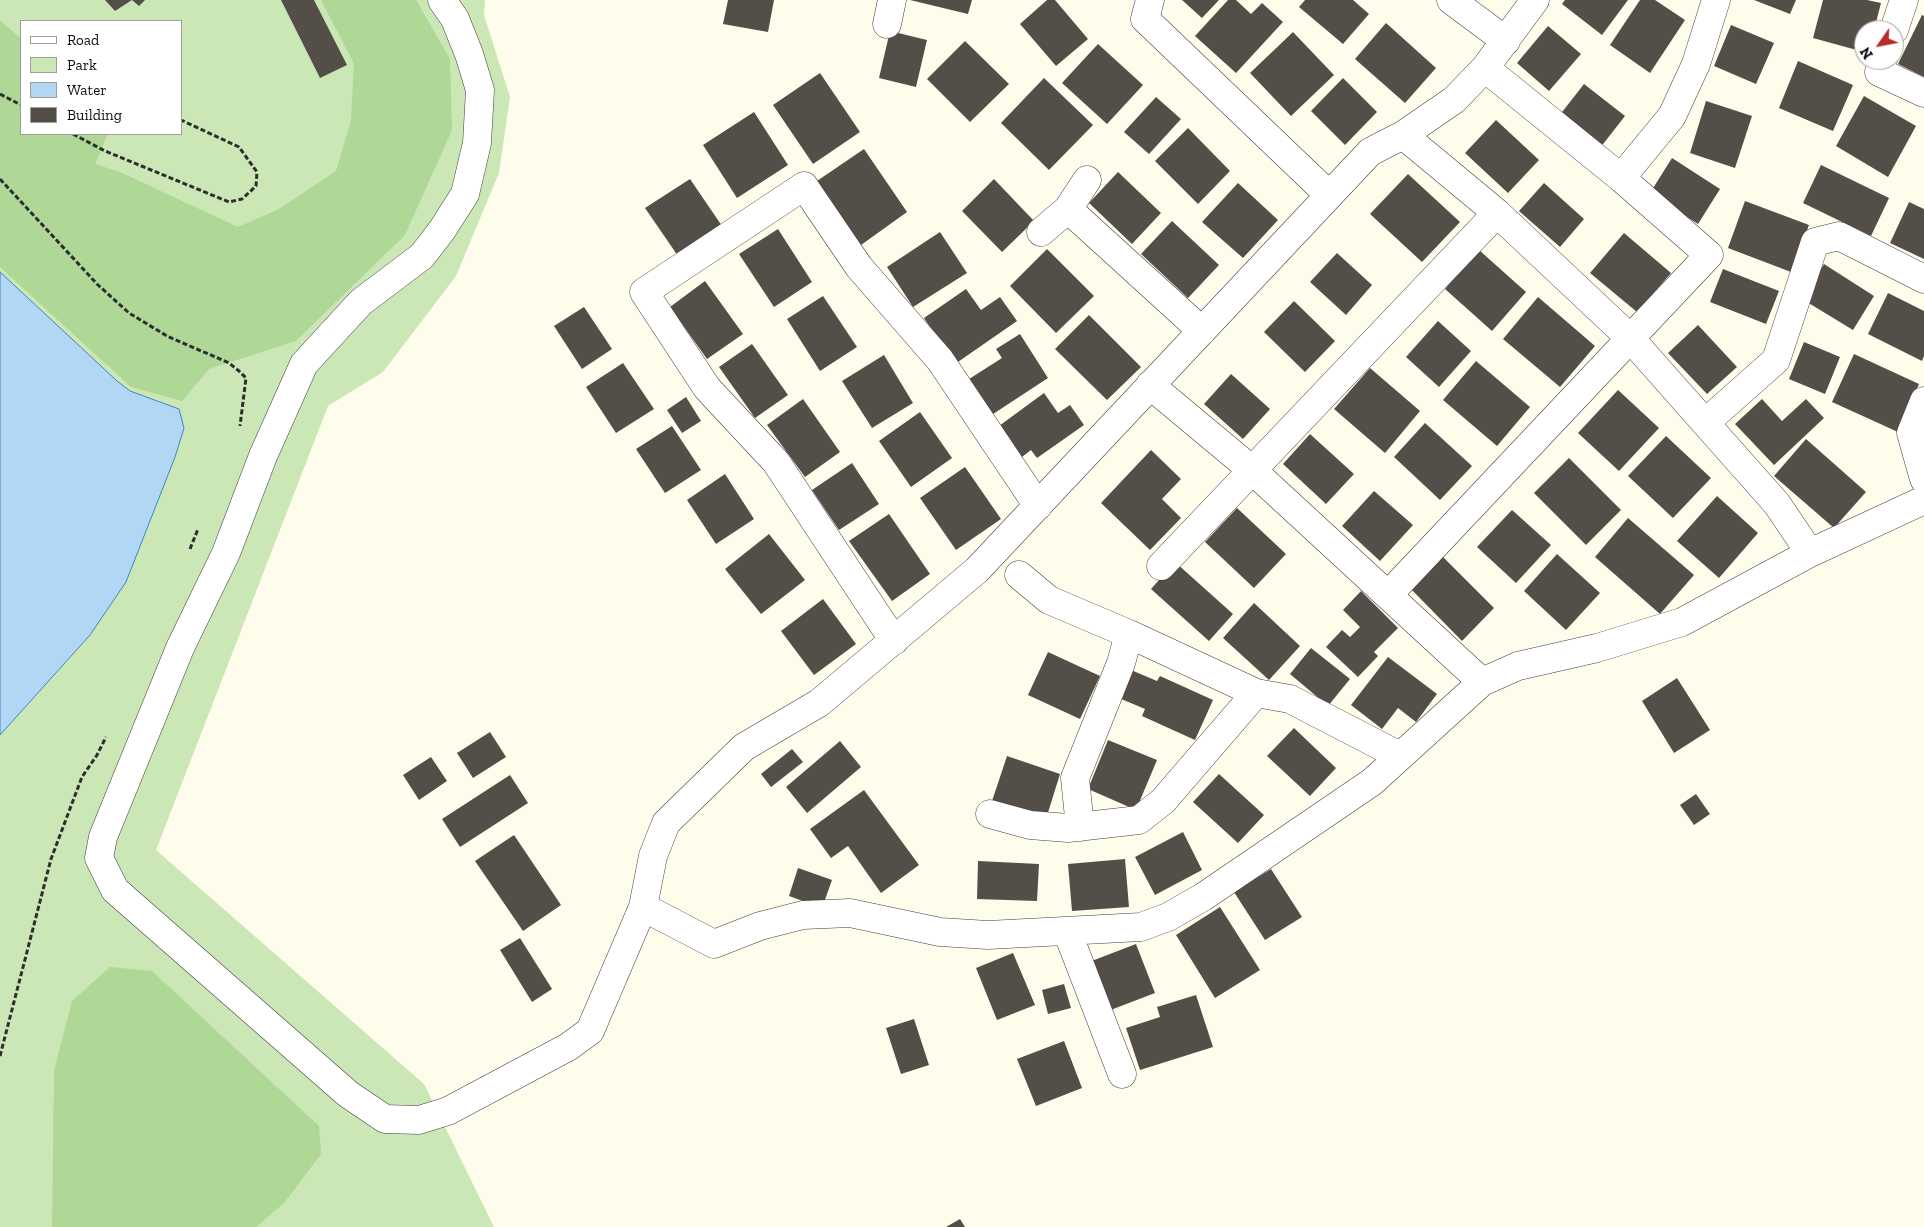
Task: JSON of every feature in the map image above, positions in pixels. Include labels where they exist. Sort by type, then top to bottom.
[{"type":"street","points":[[442,0],[455,19],[470,54],[480,90],[478,143],[465,194],[442,230],[422,256],[361,302],[304,364],[263,456],[226,553],[180,648],[103,837],[99,858],[114,890],[348,1094],[385,1119],[419,1120],[448,1111],[568,1047],[590,1031],[643,908],[653,856],[666,823],[744,746],[819,703],[977,570],[1370,152],[1403,135],[1454,100],[1485,68],[1535,0]]},
{"type":"street","points":[[1150,0],[1145,19],[1329,195]]},
{"type":"street","points":[[1451,0],[1506,41]]},
{"type":"street","points":[[1621,178],[1672,116],[1696,64],[1716,0]]},
{"type":"street","points":[[1897,20],[1904,0]]},
{"type":"street","points":[[1388,595],[1709,255],[1621,178],[1485,68]]},
{"type":"street","points":[[1880,70],[1879,72],[1924,93]]},
{"type":"street","points":[[1403,135],[1497,212],[1630,338],[1777,504],[1810,553]]},
{"type":"street","points":[[1041,232],[1068,209],[1087,180]]},
{"type":"street","points":[[894,640],[776,462],[707,388],[644,292],[804,186],[860,267],[940,360],[1038,506]]},
{"type":"street","points":[[1068,209],[1202,330]]},
{"type":"street","points":[[1161,566],[1497,212]]},
{"type":"street","points":[[1705,423],[1776,360],[1815,242],[1838,236],[1924,279]]},
{"type":"street","points":[[1150,385],[1252,470],[1482,682]]},
{"type":"street","points":[[1924,401],[1911,433],[1924,478]]},
{"type":"street","points":[[643,908],[714,944],[760,926],[812,914],[850,913],[940,932],[988,935],[1141,927],[1168,917],[1203,897],[1372,782],[1482,682],[1518,666],[1597,648],[1682,622],[1810,553],[1924,500]]},
{"type":"street","points":[[1019,574],[1049,600],[1129,634],[1256,693],[1290,698],[1400,756]]},
{"type":"street","points":[[1080,827],[1075,778],[1121,663],[1129,634]]},
{"type":"street","points":[[990,814],[1030,825],[1080,827],[1139,820],[1163,802],[1256,693]]},
{"type":"street","points":[[1067,931],[1122,1074]]},
{"type":"path","points":[[0,94],[20,104]]},
{"type":"path","points":[[76,135],[105,151],[229,202],[242,198],[256,186],[257,172],[239,147],[182,120]]},
{"type":"path","points":[[0,179],[97,284],[129,313],[167,336],[229,363],[246,378],[239,434]]},
{"type":"path","points":[[189,551],[200,524]]},
{"type":"path","points":[[0,1056],[51,858],[82,777],[98,755],[110,729]]},
{"type":"green space","points":[[0,0],[485,0],[484,15],[510,97],[499,173],[456,276],[383,372],[328,406],[156,850],[424,1084],[494,1227],[0,1227]]},
{"type":"green space","points":[[321,0],[416,0],[450,59],[452,130],[405,235],[296,341],[209,369],[182,401],[131,387],[0,267],[0,20],[20,38],[20,135],[108,135],[95,164],[120,172],[238,227],[279,209],[336,171],[351,120],[354,64]]},
{"type":"green space","points":[[110,967],[152,971],[319,1126],[321,1154],[284,1203],[256,1227],[52,1227],[54,1071],[72,1001]]},
{"type":"water","points":[[0,272],[130,391],[179,409],[184,428],[175,457],[126,582],[90,635],[0,735]]},
{"type":"building","points":[[105,0],[132,0],[115,11]]},
{"type":"building","points":[[132,0],[145,0],[139,6]]},
{"type":"building","points":[[281,0],[314,0],[347,65],[320,78]]},
{"type":"building","points":[[728,0],[774,0],[768,32],[723,24]]},
{"type":"building","points":[[910,0],[972,0],[968,14]]},
{"type":"building","points":[[1047,0],[1055,0],[1088,39],[1056,66],[1020,24]]},
{"type":"building","points":[[1182,0],[1219,0],[1202,18]]},
{"type":"building","points":[[1228,0],[1236,0],[1251,14],[1262,3],[1283,22],[1236,73],[1195,36]]},
{"type":"building","points":[[1305,0],[1353,0],[1369,14],[1343,44],[1299,7]]},
{"type":"building","points":[[1565,0],[1628,0],[1602,35],[1562,4]]},
{"type":"building","points":[[1640,0],[1655,0],[1685,20],[1650,73],[1610,45]]},
{"type":"building","points":[[1754,0],[1796,0],[1790,14]]},
{"type":"building","points":[[1823,0],[1867,0],[1881,3],[1877,20],[1854,20],[1854,49],[1813,38]]},
{"type":"building","points":[[1922,15],[1924,16],[1924,77],[1904,67],[1904,52]]},
{"type":"building","points":[[1386,23],[1436,68],[1405,103],[1355,59]]},
{"type":"building","points":[[1731,25],[1774,43],[1756,84],[1714,66]]},
{"type":"building","points":[[1548,26],[1581,54],[1549,91],[1517,63]]},
{"type":"building","points":[[890,31],[927,40],[916,87],[879,78]]},
{"type":"building","points":[[1293,32],[1334,75],[1291,116],[1250,73]]},
{"type":"building","points":[[965,41],[1009,84],[970,122],[927,79]]},
{"type":"building","points":[[1098,44],[1143,85],[1107,124],[1062,83]]},
{"type":"building","points":[[1798,61],[1853,85],[1833,131],[1779,108]]},
{"type":"building","points":[[820,73],[860,132],[813,164],[773,105]]},
{"type":"building","points":[[1044,78],[1093,125],[1049,170],[1001,123]]},
{"type":"building","points":[[1343,78],[1377,112],[1345,145],[1311,111]]},
{"type":"building","points":[[1584,84],[1625,116],[1600,148],[1559,116]]},
{"type":"building","points":[[1864,96],[1916,126],[1888,177],[1836,146]]},
{"type":"building","points":[[1156,97],[1181,119],[1149,154],[1124,132]]},
{"type":"building","points":[[1706,101],[1752,116],[1735,168],[1690,153]]},
{"type":"building","points":[[754,112],[788,165],[737,198],[703,145]]},
{"type":"building","points":[[1496,120],[1539,160],[1508,193],[1465,153]]},
{"type":"building","points":[[1188,128],[1230,171],[1198,204],[1155,161]]},
{"type":"building","points":[[864,149],[907,212],[861,245],[817,181]]},
{"type":"building","points":[[1672,158],[1720,189],[1698,224],[1650,193]]},
{"type":"building","points":[[1821,165],[1889,198],[1871,236],[1803,203]]},
{"type":"building","points":[[1118,172],[1161,213],[1132,244],[1089,203]]},
{"type":"building","points":[[1408,174],[1460,222],[1422,262],[1370,214]]},
{"type":"building","points":[[690,179],[722,226],[678,256],[645,208]]},
{"type":"building","points":[[994,179],[1034,221],[1002,252],[962,211]]},
{"type":"building","points":[[1238,183],[1278,220],[1243,258],[1202,222]]},
{"type":"building","points":[[1544,183],[1584,219],[1560,247],[1519,211]]},
{"type":"building","points":[[1745,201],[1809,225],[1791,272],[1728,248]]},
{"type":"building","points":[[1909,202],[1924,209],[1924,259],[1890,243]]},
{"type":"building","points":[[1172,221],[1219,265],[1188,298],[1141,254]]},
{"type":"building","points":[[778,229],[812,282],[774,307],[739,254]]},
{"type":"building","points":[[940,232],[967,273],[913,307],[887,267]]},
{"type":"building","points":[[1624,233],[1671,273],[1637,312],[1590,273]]},
{"type":"building","points":[[1047,249],[1094,296],[1056,333],[1010,286]]},
{"type":"building","points":[[1479,250],[1526,292],[1492,331],[1445,289]]},
{"type":"building","points":[[1337,253],[1372,285],[1346,315],[1310,282]]},
{"type":"building","points":[[1824,264],[1874,296],[1853,330],[1802,299]]},
{"type":"building","points":[[1723,269],[1779,291],[1766,324],[1710,302]]},
{"type":"building","points":[[705,281],[743,334],[707,359],[670,307]]},
{"type":"building","points":[[966,289],[981,310],[1000,297],[1017,321],[955,364],[924,318]]},
{"type":"building","points":[[1888,293],[1924,311],[1924,356],[1922,361],[1868,334]]},
{"type":"building","points":[[823,296],[857,347],[820,371],[787,319]]},
{"type":"building","points":[[1538,297],[1595,346],[1560,387],[1503,339]]},
{"type":"building","points":[[1294,301],[1335,341],[1305,372],[1264,332]]},
{"type":"building","points":[[584,307],[612,349],[582,369],[554,326]]},
{"type":"building","points":[[1089,315],[1141,367],[1107,400],[1055,349]]},
{"type":"building","points":[[1438,321],[1471,351],[1439,387],[1406,357]]},
{"type":"building","points":[[1698,325],[1737,367],[1707,394],[1668,353]]},
{"type":"building","points":[[1020,334],[1048,378],[990,416],[966,381],[1002,358],[996,349]]},
{"type":"building","points":[[1804,342],[1840,357],[1825,394],[1789,379]]},
{"type":"building","points":[[752,344],[788,395],[755,418],[719,367]]},
{"type":"building","points":[[1854,354],[1919,384],[1898,432],[1832,402]]},
{"type":"building","points":[[884,355],[913,403],[872,428],[842,381]]},
{"type":"building","points":[[1476,361],[1530,407],[1497,446],[1443,400]]},
{"type":"building","points":[[623,363],[654,409],[616,433],[586,387]]},
{"type":"building","points":[[1370,368],[1420,411],[1385,453],[1334,409]]},
{"type":"building","points":[[1231,374],[1270,409],[1243,439],[1204,404]]},
{"type":"building","points":[[1618,390],[1659,428],[1619,471],[1578,433]]},
{"type":"building","points":[[1044,393],[1058,413],[1070,405],[1084,425],[1037,458],[1031,450],[1022,457],[999,426]]},
{"type":"building","points":[[686,397],[701,421],[682,433],[667,410]]},
{"type":"building","points":[[803,399],[840,452],[805,477],[767,425]]},
{"type":"building","points":[[1762,399],[1782,421],[1806,399],[1824,418],[1774,465],[1735,424]]},
{"type":"building","points":[[920,412],[952,458],[911,487],[879,441]]},
{"type":"building","points":[[1425,423],[1472,466],[1440,500],[1394,457]]},
{"type":"building","points":[[672,426],[701,470],[665,493],[636,449]]},
{"type":"building","points":[[1310,434],[1354,474],[1326,504],[1283,464]]},
{"type":"building","points":[[1666,436],[1711,478],[1673,518],[1628,476]]},
{"type":"building","points":[[1806,439],[1866,492],[1834,528],[1774,476]]},
{"type":"building","points":[[1151,450],[1181,479],[1162,499],[1181,518],[1150,550],[1101,503]]},
{"type":"building","points":[[1569,458],[1621,510],[1586,545],[1534,493]]},
{"type":"building","points":[[852,463],[879,504],[839,530],[812,490]]},
{"type":"building","points":[[965,467],[1001,519],[956,550],[920,498]]},
{"type":"building","points":[[725,474],[754,519],[716,544],[687,500]]},
{"type":"building","points":[[1374,491],[1413,525],[1380,561],[1342,526]]},
{"type":"building","points":[[1717,496],[1758,533],[1719,578],[1677,541]]},
{"type":"building","points":[[1237,508],[1286,554],[1254,588],[1205,542]]},
{"type":"building","points":[[1512,510],[1551,545],[1516,583],[1477,547]]},
{"type":"building","points":[[889,514],[930,574],[892,601],[849,541]]},
{"type":"building","points":[[1628,518],[1694,575],[1660,614],[1595,557]]},
{"type":"building","points":[[769,534],[805,580],[761,614],[725,569]]},
{"type":"building","points":[[1557,554],[1600,593],[1566,630],[1524,591]]},
{"type":"building","points":[[1443,557],[1494,608],[1462,641],[1411,589]]},
{"type":"building","points":[[1175,562],[1233,614],[1209,641],[1151,589]]},
{"type":"building","points":[[1361,591],[1398,628],[1374,652],[1378,656],[1358,677],[1326,647],[1342,630],[1350,637],[1360,627],[1343,610]]},
{"type":"building","points":[[823,599],[856,644],[814,675],[781,631]]},
{"type":"building","points":[[1254,603],[1300,646],[1269,680],[1223,638]]},
{"type":"building","points":[[1311,648],[1350,679],[1328,706],[1290,674]]},
{"type":"building","points":[[1048,652],[1100,676],[1080,719],[1028,695]]},
{"type":"building","points":[[1388,657],[1437,694],[1416,722],[1398,708],[1382,729],[1351,705]]},
{"type":"building","points":[[1131,670],[1157,681],[1160,676],[1213,700],[1195,740],[1142,716],[1145,709],[1119,698]]},
{"type":"building","points":[[1677,678],[1710,730],[1674,753],[1642,701]]},
{"type":"building","points":[[1294,728],[1336,768],[1310,796],[1267,756]]},
{"type":"building","points":[[490,732],[506,757],[473,778],[457,753]]},
{"type":"building","points":[[1108,740],[1157,760],[1136,810],[1088,789]]},
{"type":"building","points":[[840,741],[861,767],[807,813],[786,787]]},
{"type":"building","points":[[792,749],[803,762],[771,787],[761,774]]},
{"type":"building","points":[[1007,756],[1060,774],[1046,819],[992,801]]},
{"type":"building","points":[[431,757],[447,781],[419,800],[403,775]]},
{"type":"building","points":[[1219,774],[1264,815],[1238,843],[1193,802]]},
{"type":"building","points":[[510,775],[528,803],[460,847],[442,819]]},
{"type":"building","points":[[864,790],[919,865],[881,893],[848,846],[831,858],[810,829]]},
{"type":"building","points":[[1696,794],[1710,814],[1694,825],[1680,805]]},
{"type":"building","points":[[1183,832],[1202,870],[1155,895],[1135,857]]},
{"type":"building","points":[[514,835],[561,905],[523,931],[475,861]]},
{"type":"building","points":[[1125,859],[1129,907],[1072,911],[1068,864]]},
{"type":"building","points":[[978,861],[1039,864],[1037,901],[977,899]]},
{"type":"building","points":[[798,868],[832,880],[822,908],[789,896]]},
{"type":"building","points":[[1271,869],[1302,917],[1265,940],[1234,892]]},
{"type":"building","points":[[1220,907],[1260,970],[1215,998],[1176,935]]},
{"type":"building","points":[[520,938],[552,989],[532,1002],[500,950]]},
{"type":"building","points":[[1136,944],[1155,993],[1108,1011],[1089,962]]},
{"type":"building","points":[[1013,953],[1035,1005],[997,1020],[976,968]]},
{"type":"building","points":[[1064,984],[1071,1008],[1048,1014],[1042,990]]},
{"type":"building","points":[[1196,995],[1213,1047],[1140,1070],[1126,1028],[1160,1017],[1157,1007]]},
{"type":"building","points":[[914,1019],[929,1065],[901,1074],[886,1028]]},
{"type":"building","points":[[1064,1041],[1082,1088],[1036,1106],[1017,1059]]},
{"type":"building","points":[[960,1219],[965,1227],[946,1227]]}]
